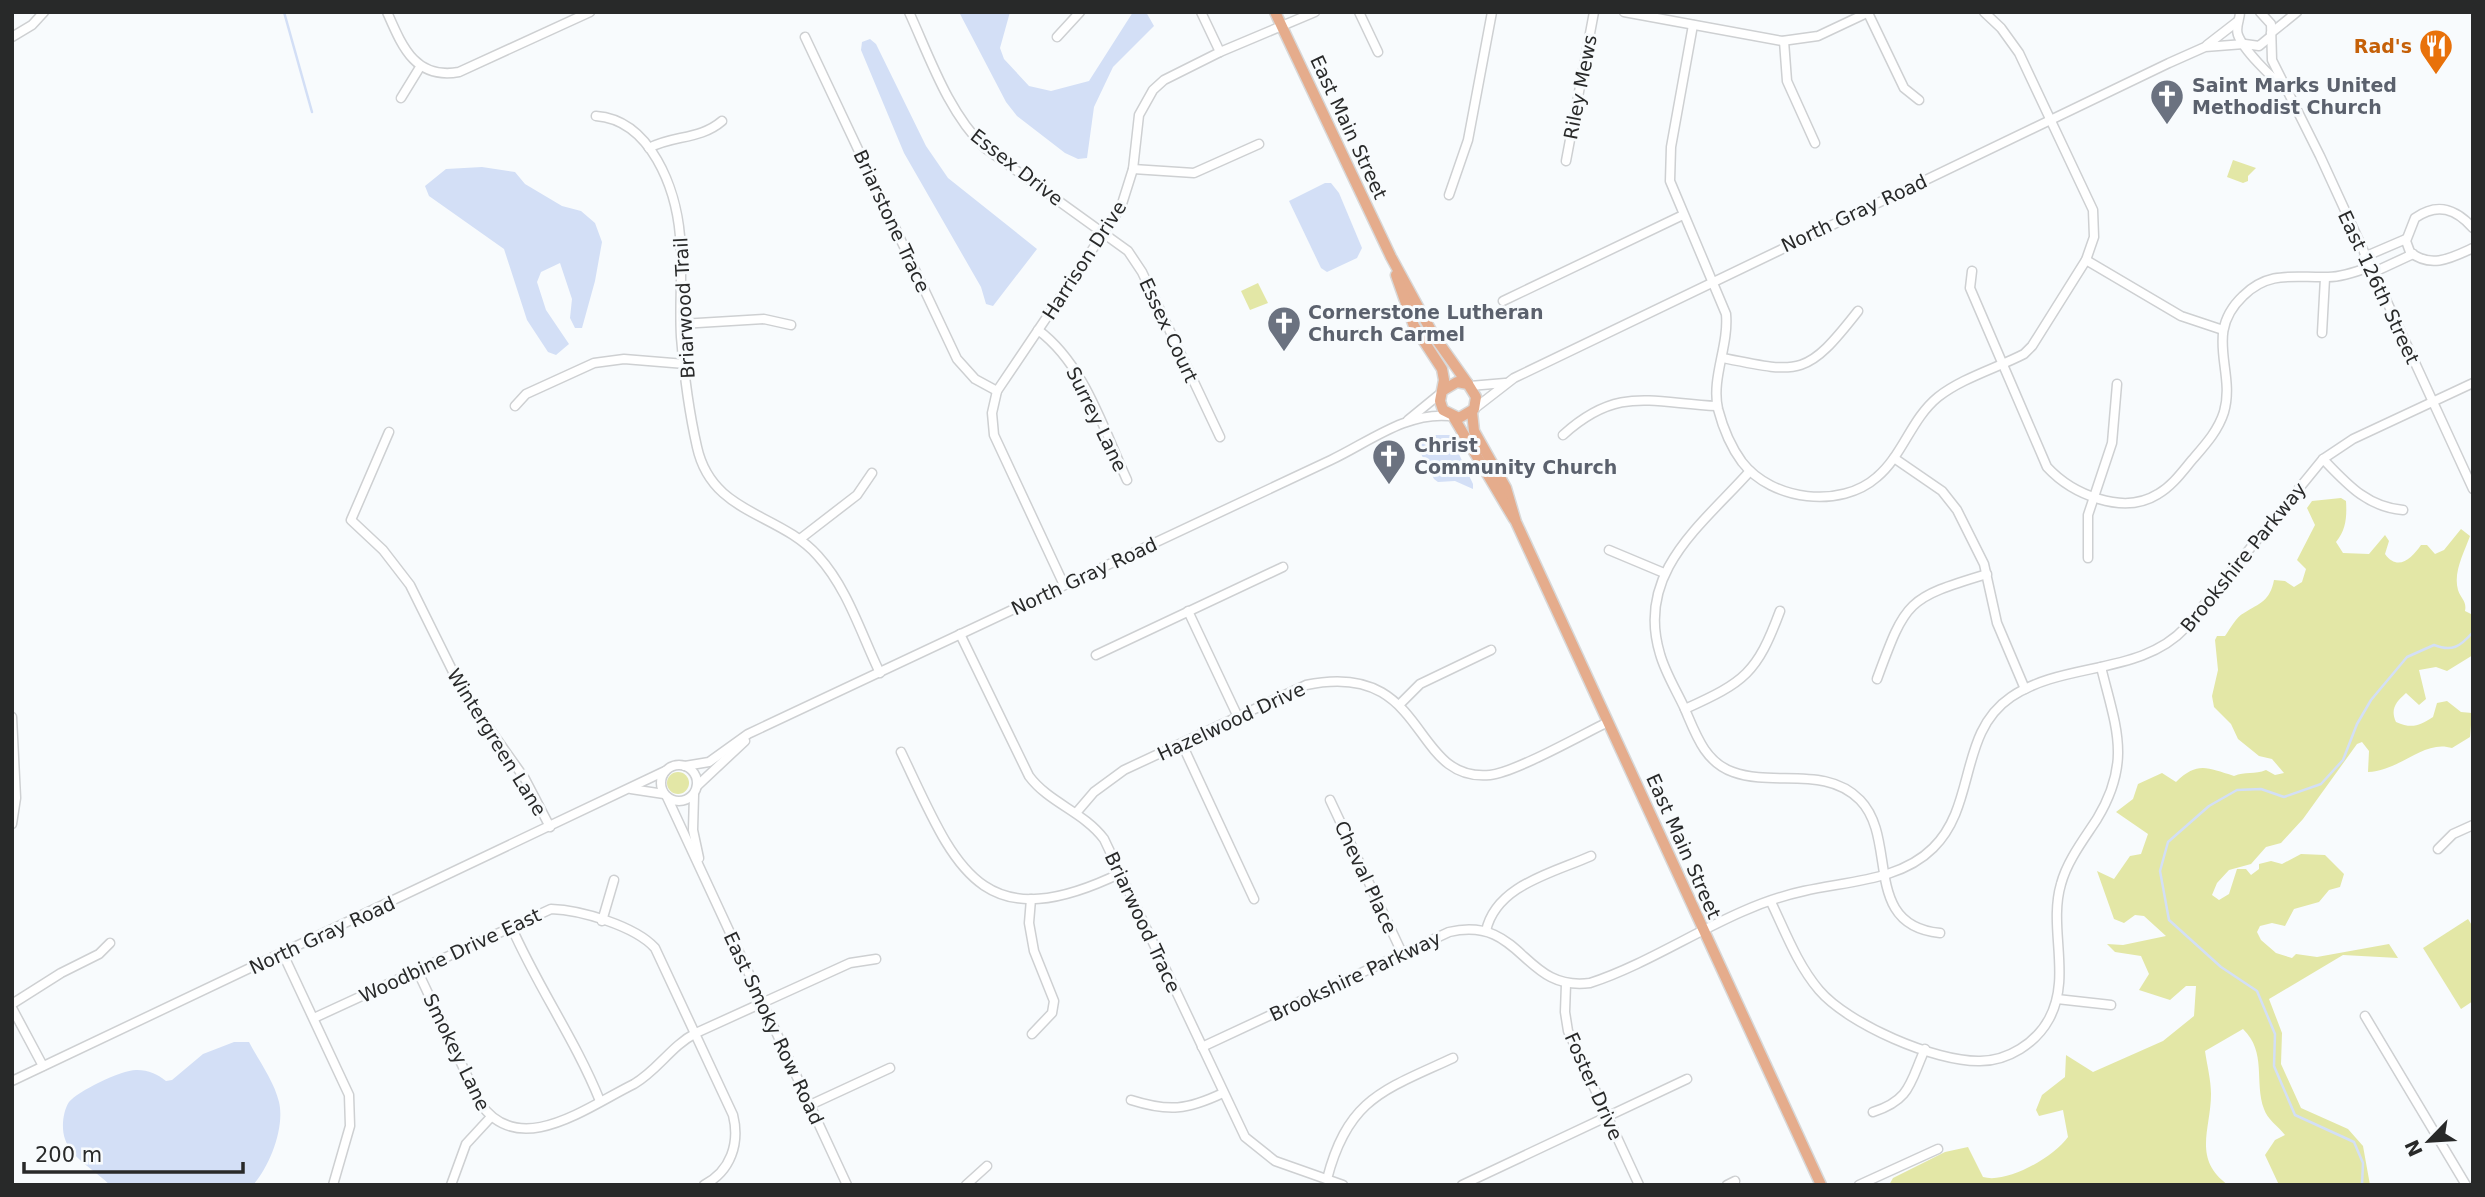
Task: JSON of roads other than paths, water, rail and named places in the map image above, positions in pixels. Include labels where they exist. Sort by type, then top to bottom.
[{"type":"main road","name":"East Main Street","points":[[1275,12],[1391,257],[1434,336],[1469,385]]},
{"type":"main road","name":"East Main Street","points":[[1391,257],[1411,319],[1442,369],[1442,392]]},
{"type":"main road","points":[[1451,383],[1469,385],[1476,397],[1473,411],[1464,417],[1452,417],[1441,406],[1442,392],[1451,383]]},
{"type":"main road","name":"East Main Street","points":[[1473,411],[1474,430],[1506,488],[1516,522]]},
{"type":"main road","name":"East Main Street","points":[[1452,417],[1516,522],[1821,1185]]},
{"type":"street","points":[[12,37],[32,25],[44,12]]},
{"type":"street","points":[[387,12],[402,49],[420,67],[442,74],[459,72],[590,12]]},
{"type":"street","name":"Essex Drive","points":[[909,12],[969,133],[1105,233]]},
{"type":"street","points":[[1057,37],[1080,12]]},
{"type":"street","points":[[1201,12],[1220,52]]},
{"type":"street","name":"Harrison Drive","points":[[1064,585],[994,435],[992,413],[997,391],[1105,233],[1128,192],[1139,115],[1153,90],[1164,80],[1220,52],[1315,12]]},
{"type":"street","points":[[1359,12],[1378,52]]},
{"type":"street","points":[[1449,195],[1468,139],[1492,12]]},
{"type":"street","name":"Riley Mews","points":[[1566,161],[1594,12]]},
{"type":"street","points":[[1624,12],[1784,41],[1818,36],[1868,13],[1904,88],[1919,100]]},
{"type":"street","points":[[1693,26],[1668,165],[1673,192],[1713,281],[1726,318],[1717,406],[1732,446],[1750,471],[1785,491],[1833,497],[1866,485],[1894,458],[1922,413],[1941,395],[2005,363],[2032,346],[2086,260],[2094,236],[2093,210],[2014,43],[1984,12]]},
{"type":"street","name":"North Gray Road","points":[[1473,411],[1505,383],[2205,47],[2249,12]]},
{"type":"street","points":[[2262,13],[2274,12]]},
{"type":"street","points":[[2271,33],[2297,12]]},
{"type":"street","name":"East 126th Street","points":[[2262,13],[2271,24],[2270,55],[2473,489]]},
{"type":"street","points":[[2240,18],[2237,34],[2244,44]]},
{"type":"street","name":"North Gray Road","points":[[2205,47],[2244,44],[2259,46],[2271,33]]},
{"type":"street","name":"Briarstone Trace","points":[[804,37],[957,359],[975,379],[997,391]]},
{"type":"street","points":[[1784,41],[1787,81],[1815,143]]},
{"type":"street","name":"East 126th Street","points":[[2244,44],[2274,80],[2284,86]]},
{"type":"street","points":[[401,98],[420,67]]},
{"type":"street","name":"Briarwood Trail","points":[[596,116],[625,123],[649,148],[671,194],[679,225],[681,324],[685,364],[697,447],[710,478],[723,495],[741,508],[800,539],[833,575],[880,673]]},
{"type":"street","points":[[649,148],[662,142],[704,134],[722,121]]},
{"type":"street","points":[[1133,169],[1194,173],[1259,144]]},
{"type":"street","points":[[2364,257],[2406,239],[2416,218],[2436,208],[2456,212],[2473,228]]},
{"type":"street","points":[[1503,300],[1683,215]]},
{"type":"street","name":"Essex Court","points":[[1105,233],[1128,251],[1139,266],[1220,437]]},
{"type":"street","points":[[2406,239],[2413,254]]},
{"type":"street","points":[[1972,271],[1970,288],[2005,363],[2039,454],[2047,467],[2065,485],[2094,497],[2127,503],[2158,495],[2173,482],[2220,422],[2226,401],[2220,348],[2222,330],[2241,298],[2258,284],[2279,275],[2325,278],[2370,270],[2413,254],[2439,262],[2473,248]]},
{"type":"street","points":[[2086,260],[2181,316],[2222,330]]},
{"type":"street","points":[[2322,333],[2325,278]]},
{"type":"street","points":[[1723,358],[1779,369],[1806,364],[1829,348],[1858,311]]},
{"type":"street","points":[[681,324],[764,319],[791,325]]},
{"type":"street","name":"Surrey Lane","points":[[1038,330],[1053,342],[1072,365],[1127,480]]},
{"type":"street","points":[[514,407],[526,394],[594,363],[624,359],[685,364]]},
{"type":"street","name":"North Gray Road","points":[[1469,385],[1505,383]]},
{"type":"street","name":"Brookshire Parkway","points":[[1566,984],[1580,985],[1600,980],[1797,892],[1884,875],[1912,864],[1941,839],[1959,809],[1975,742],[1985,722],[1999,706],[2025,689],[2144,655],[2179,635],[2323,459],[2342,444],[2473,383]]},
{"type":"street","points":[[2088,558],[2086,531],[2112,443],[2113,404],[2118,384]]},
{"type":"street","name":"North Gray Road","points":[[1408,420],[1442,392]]},
{"type":"street","points":[[1563,435],[1591,412],[1624,401],[1717,406]]},
{"type":"street","name":"North Gray Road","points":[[685,766],[709,762],[738,740],[758,730],[1331,460],[1408,420],[1426,415],[1452,417]]},
{"type":"street","name":"Wintergreen Lane","points":[[389,432],[351,520],[383,550],[410,585],[462,690],[525,779],[550,827]]},
{"type":"street","points":[[1894,458],[1942,491],[1957,510],[1987,574],[1997,623],[2025,689]]},
{"type":"street","points":[[2323,459],[2370,502],[2383,508],[2403,510]]},
{"type":"street","points":[[1750,471],[1673,556],[1664,573],[1655,604],[1655,632],[1660,655],[1704,750],[1727,769],[1746,776],[1824,780],[1853,793],[1871,816],[1891,899],[1901,916],[1915,927],[1940,933]]},
{"type":"street","points":[[800,539],[857,495],[872,473]]},
{"type":"street","points":[[1609,550],[1664,573]]},
{"type":"street","points":[[1096,654],[1283,567]]},
{"type":"street","points":[[1877,679],[1902,618],[1916,601],[1942,586],[1987,574]]},
{"type":"street","points":[[1188,611],[1238,717]]},
{"type":"street","points":[[1685,709],[1716,696],[1742,679],[1766,648],[1780,611]]},
{"type":"street","name":"Briarwood Trace","points":[[960,634],[1025,770],[1035,784],[1076,813],[1104,839],[1238,1126],[1254,1147],[1275,1161],[1343,1185]]},
{"type":"street","points":[[1401,704],[1420,684],[1491,650]]},
{"type":"street","points":[[1771,902],[1801,964],[1834,1004],[1876,1031],[1925,1049],[1975,1061],[1995,1059],[2017,1052],[2047,1024],[2057,999],[2059,890],[2065,873],[2113,789],[2119,767],[2119,747],[2101,667]]},
{"type":"street","name":"Hazelwood Drive","points":[[1076,813],[1108,780],[1306,685],[1335,680],[1373,687],[1401,704],[1444,762],[1472,774],[1491,775],[1608,722]]},
{"type":"street","points":[[12,717],[16,798],[12,824]]},
{"type":"street","name":"North Gray Road","points":[[696,789],[758,730]]},
{"type":"street","points":[[1182,744],[1254,900]]},
{"type":"street","points":[[901,752],[944,844],[961,867],[981,884],[1004,894],[1031,899],[1063,897],[1121,873]]},
{"type":"street","points":[[672,766],[685,766],[693,772],[696,789],[692,830],[702,871],[661,784],[665,771],[672,766]]},
{"type":"street","name":"North Gray Road","points":[[12,1081],[665,771]]},
{"type":"street","points":[[631,789],[683,801],[696,789]]},
{"type":"street","name":"Cheval Place","points":[[1330,800],[1402,953]]},
{"type":"street","points":[[2438,849],[2453,834],[2473,825]]},
{"type":"street","points":[[1566,984],[1544,975],[1509,941],[1486,931],[1494,908],[1506,896],[1591,856]]},
{"type":"street","name":"East Smoky Row Road","points":[[702,871],[847,1185]]},
{"type":"street","points":[[602,921],[614,880]]},
{"type":"street","points":[[1031,899],[1029,923],[1032,943],[1054,1001],[1052,1013],[1032,1034]]},
{"type":"street","name":"Woodbine Drive East","points":[[314,1018],[551,909],[570,911],[638,934],[655,948],[736,1125],[735,1145],[729,1161],[717,1176],[704,1185]]},
{"type":"street","points":[[511,926],[546,999],[570,1035],[600,1101]]},
{"type":"street","name":"Brookshire Parkway","points":[[1202,1047],[1449,932],[1486,931]]},
{"type":"street","points":[[43,1066],[12,1006],[61,973],[94,957],[110,943]]},
{"type":"street","points":[[284,954],[351,1102],[350,1126],[333,1185]]},
{"type":"street","name":"Smokey Lane","points":[[417,970],[480,1103],[490,1118],[512,1129],[533,1130],[600,1101],[647,1076],[674,1046],[696,1033],[849,963],[876,958]]},
{"type":"street","name":"Foster Drive","points":[[1566,984],[1564,1012],[1568,1031],[1639,1185]]},
{"type":"street","points":[[2057,999],[2111,1005]]},
{"type":"street","points":[[2365,1016],[2466,1185]]},
{"type":"street","points":[[1873,1112],[1892,1106],[1904,1096],[1925,1049]]},
{"type":"street","points":[[1327,1179],[1345,1130],[1365,1104],[1390,1088],[1453,1058]]},
{"type":"street","points":[[810,1105],[890,1068]]},
{"type":"street","points":[[1462,1185],[1687,1079]]},
{"type":"street","points":[[1131,1100],[1175,1109],[1197,1104],[1223,1093]]},
{"type":"street","points":[[451,1185],[466,1144],[490,1118]]},
{"type":"street","points":[[1859,1185],[1938,1149]]},
{"type":"street","points":[[966,1185],[987,1166]]},
{"type":"water","points":[[959,12],[1010,12],[1000,48],[1004,59],[1029,86],[1051,91],[1089,81],[1133,12],[1146,12],[1154,26],[1113,67],[1094,107],[1087,158],[1078,159],[1065,153],[1017,116],[1006,102]]},
{"type":"water","points":[[870,39],[876,44],[926,146],[948,178],[1037,249],[993,306],[986,304],[981,287],[904,153],[861,50],[862,42]]},
{"type":"water","points":[[482,167],[515,172],[525,184],[562,206],[581,211],[595,223],[602,242],[582,328],[575,328],[570,318],[572,299],[560,263],[541,272],[537,282],[546,310],[569,344],[556,355],[548,352],[527,320],[504,249],[429,196],[425,186],[446,169]]},
{"type":"water","points":[[1325,183],[1331,183],[1339,193],[1362,248],[1357,258],[1327,272],[1321,268],[1289,201]]},
{"type":"water","points":[[1436,435],[1450,435],[1473,489],[1455,481],[1438,482],[1434,479],[1418,448],[1420,443]]},
{"type":"water","points":[[234,1042],[249,1042],[270,1079],[279,1102],[280,1123],[275,1146],[253,1185],[110,1185],[68,1146],[63,1130],[64,1115],[69,1102],[81,1092],[112,1077],[137,1070],[156,1074],[166,1081],[172,1080],[203,1054]]},
{"type":"waterway","points":[[284,12],[312,112]]},
{"type":"waterway","points":[[2362,1185],[2363,1163],[2354,1142],[2295,1115],[2274,1066],[2275,1034],[2257,991],[2221,967],[2169,920],[2160,871],[2168,842],[2209,806],[2237,790],[2261,789],[2284,797],[2321,784],[2343,760],[2357,724],[2371,700],[2407,657],[2434,645],[2455,647],[2473,632]]},
{"type":"place","name":"Rad's","points":[[2436,76]]},
{"type":"place","name":"Saint Marks United Methodist Church","points":[[2167,126]]},
{"type":"place","name":"Cornerstone Lutheran Church Carmel","points":[[1284,353]]},
{"type":"place","name":"Christ Community Church","points":[[1389,486]]}]
